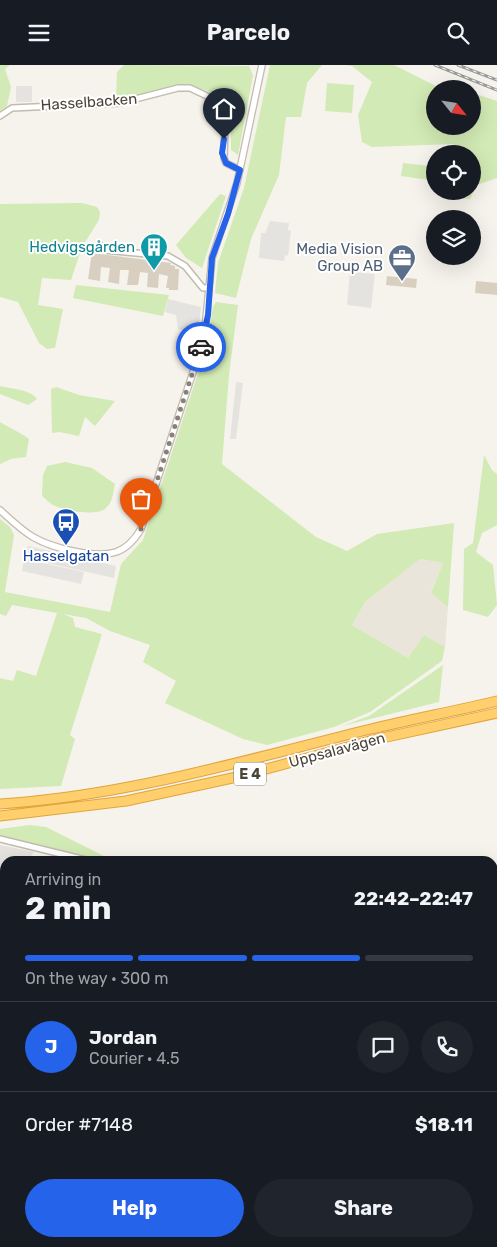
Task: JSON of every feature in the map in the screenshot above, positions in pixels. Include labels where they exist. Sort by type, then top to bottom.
[{"type":"highway","name":"Uppsalavägen","points":[[0,804],[122,790],[372,729],[497,701]]},
{"type":"highway","name":"Uppsalavägen","points":[[0,816],[126,801],[237,777],[373,740],[497,713]]},
{"type":"street","points":[[0,511],[34,538],[64,548],[106,554],[116,552],[131,543],[141,529],[204,339],[212,258],[228,214],[240,170],[261,65]]},
{"type":"street","name":"Hasselbacken","points":[[0,116],[12,108],[120,103],[190,88],[209,97],[216,104],[225,125],[224,158],[226,163],[240,170]]},
{"type":"street","points":[[100,245],[104,250],[168,256],[185,266],[203,288],[209,289]]},
{"type":"street","points":[[0,839],[70,856]]},
{"type":"shaded area","points":[[16,86],[32,86],[32,102],[16,102]]},
{"type":"shaded area","points":[[270,221],[289,223],[288,230],[291,231],[288,256],[285,255],[284,261],[259,258],[261,233],[265,233]]},
{"type":"shaded area","points":[[350,273],[375,274],[371,308],[347,305]]},
{"type":"shaded area","points":[[168,299],[201,307],[198,334],[178,329],[176,315],[165,312]]},
{"type":"shaded area","points":[[236,382],[243,383],[236,439],[230,439]]},
{"type":"shaded area","points":[[28,546],[116,566],[114,578],[25,558]]},
{"type":"shaded area","points":[[24,559],[84,572],[81,584],[22,571]]},
{"type":"shaded area","points":[[420,559],[443,563],[431,592],[448,607],[445,647],[424,635],[408,658],[352,625],[365,602]]},
{"type":"shaded area","points":[[0,845],[34,852],[31,856],[0,856]]},
{"type":"green space","points":[[0,65],[10,65],[5,69],[11,87],[7,106],[0,111]]},
{"type":"green space","points":[[124,65],[249,66],[253,75],[238,155],[231,150],[231,122],[221,103],[208,91],[186,85],[141,96],[116,99],[117,72]]},
{"type":"green space","points":[[270,65],[322,65],[307,83],[301,117],[286,117],[279,175],[251,239],[236,298],[215,293],[218,263],[244,188]]},
{"type":"green space","points":[[345,65],[394,65],[426,81],[426,135],[481,135],[481,96],[497,101],[497,178],[481,184],[481,145],[372,147],[362,142],[358,115],[372,82],[352,66]]},
{"type":"green space","points":[[327,83],[354,85],[352,113],[325,111]]},
{"type":"green space","points":[[403,163],[426,166],[426,180],[401,176]]},
{"type":"green space","points":[[220,194],[226,196],[202,268],[186,258],[176,245]]},
{"type":"green space","points":[[82,203],[97,207],[100,212],[99,220],[82,247],[71,280],[42,278],[38,305],[63,309],[55,348],[47,349],[39,343],[18,302],[0,297],[0,204]]},
{"type":"green space","points":[[76,285],[169,295],[163,316],[73,298]]},
{"type":"green space","points":[[216,302],[238,305],[229,375],[222,464],[316,537],[347,551],[377,534],[454,523],[448,607],[431,593],[443,563],[420,559],[365,602],[352,625],[408,658],[424,635],[445,647],[442,661],[370,712],[334,727],[267,745],[243,739],[165,703],[176,681],[143,662],[150,645],[110,631],[86,618],[63,614],[73,618],[75,627],[102,634],[70,735],[75,739],[61,786],[0,789],[0,678],[13,681],[17,670],[36,676],[57,613],[12,605],[6,616],[0,614],[0,519],[10,527],[14,535],[5,592],[110,612],[121,564],[143,540],[206,349],[213,307]]},
{"type":"green space","points":[[0,386],[25,391],[37,399],[28,405],[0,394]]},
{"type":"green space","points":[[56,387],[79,395],[115,401],[95,426],[85,417],[79,436],[59,432],[52,433],[51,389]]},
{"type":"green space","points":[[0,422],[29,439],[26,457],[11,459],[0,464]]},
{"type":"green space","points":[[484,455],[492,470],[497,474],[497,525],[482,533],[476,552],[493,565],[497,605],[488,617],[463,610],[464,549],[473,543]]},
{"type":"green space","points":[[65,462],[92,468],[115,484],[108,507],[94,512],[66,510],[53,505],[42,496],[43,475],[47,466]]},
{"type":"green space","points":[[443,665],[439,702],[342,726],[369,716]]},
{"type":"green space","points":[[30,825],[46,827],[104,856],[84,856],[0,837],[0,829]]},
{"type":"building","name":"Hedvigsgården","points":[[92,253],[171,263],[170,265],[175,266],[175,269],[179,269],[178,290],[166,288],[168,276],[159,274],[158,288],[147,287],[148,273],[140,272],[138,285],[127,285],[129,270],[120,270],[119,284],[108,282],[110,268],[101,267],[100,281],[88,279]]},
{"type":"building","name":"Media Vision Group AB","points":[[387,276],[417,279],[416,288],[386,285]]},
{"type":"building","points":[[476,281],[497,283],[497,295],[475,293]]},
{"type":"railway","points":[[435,65],[497,90]]},
{"type":"railway","points":[[458,65],[497,80]]},
{"type":"way so far","points":[[141,529],[201,347]]},
{"type":"place","name":"Hedvigsgården","points":[[154,271]]},
{"type":"place","name":"Media Vision Group AB","points":[[402,282]]},
{"type":"place","name":"Hasselgatan","points":[[66,546]]},
{"type":"route","points":[[201,347],[208,315],[212,258],[228,214],[240,170],[226,163],[222,153],[224,139]]}]
